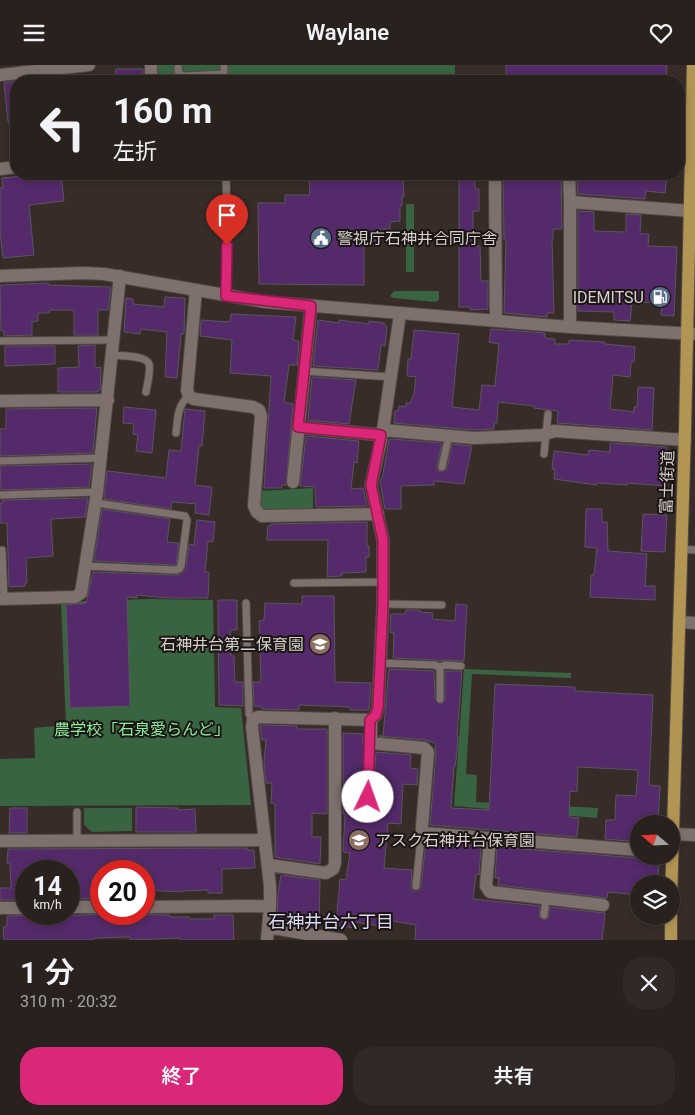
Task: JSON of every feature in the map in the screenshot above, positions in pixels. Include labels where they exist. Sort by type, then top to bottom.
[{"type":"main road","name":"富士街道","points":[[673,815],[682,549],[691,380],[693,65]]},
{"type":"main road","points":[[671,925],[671,940]]},
{"type":"street","points":[[0,75],[81,65]]},
{"type":"street","points":[[495,180],[496,320]]},
{"type":"street","points":[[569,180],[570,327]]},
{"type":"street","points":[[570,202],[691,211]]},
{"type":"street","points":[[0,276],[83,273],[120,276],[226,296],[311,306],[570,327],[691,334]]},
{"type":"street","points":[[2,599],[75,597],[81,593],[96,498],[120,276]]},
{"type":"street","points":[[196,290],[187,390],[189,396],[194,399],[253,407],[259,410],[262,416],[254,506],[256,512],[262,515],[378,514]]},
{"type":"street","points":[[293,482],[311,306]]},
{"type":"street","points":[[341,940],[267,934],[270,906],[269,865],[252,727],[253,720],[258,717],[370,720],[376,715],[383,604],[383,540],[371,485],[382,432],[400,314]]},
{"type":"street","points":[[0,401],[108,400]]},
{"type":"street","points":[[298,427],[473,438],[554,431],[688,433]]},
{"type":"street","points":[[679,622],[695,623]]},
{"type":"street","points":[[269,865],[326,873],[333,869],[335,863],[335,718]]},
{"type":"street","points":[[370,720],[371,743],[424,747],[428,752],[422,827],[424,833],[630,849]]},
{"type":"street","points":[[680,834],[695,835]]},
{"type":"street","points":[[490,838],[487,889],[490,892],[603,905]]},
{"type":"street","points":[[0,841],[265,840]]},
{"type":"street","points":[[155,907],[270,906]]},
{"type":"street","points":[[0,908],[15,908]]},
{"type":"lane","points":[[685,119],[693,119]]},
{"type":"lane","points":[[226,180],[228,263],[226,296]]},
{"type":"lane","points":[[0,341],[112,340]]},
{"type":"lane","points":[[111,355],[141,358],[149,363],[146,392]]},
{"type":"lane","points":[[304,371],[391,377]]},
{"type":"lane","points":[[176,433],[180,407],[189,396]]},
{"type":"lane","points":[[544,453],[548,414]]},
{"type":"lane","points":[[442,467],[449,435]]},
{"type":"lane","points":[[0,461],[100,458]]},
{"type":"lane","points":[[0,495],[96,498],[185,516],[187,520],[179,569],[85,566]]},
{"type":"lane","points":[[682,549],[695,550]]},
{"type":"lane","points":[[2,550],[2,599]]},
{"type":"lane","points":[[294,583],[383,582]]},
{"type":"lane","points":[[246,603],[248,714],[253,720]]},
{"type":"lane","points":[[383,604],[442,605]]},
{"type":"lane","points":[[380,663],[435,665],[439,667],[445,665],[461,666]]},
{"type":"lane","points":[[439,667],[440,699]]},
{"type":"lane","points":[[368,797],[371,743]]},
{"type":"lane","points":[[77,812],[77,841]]},
{"type":"lane","points":[[416,886],[421,837],[424,833]]},
{"type":"lane","points":[[544,915],[546,899]]},
{"type":"green space","points":[[156,65],[455,65],[455,75],[156,75]]},
{"type":"green space","points":[[406,204],[414,204],[414,272],[406,272]]},
{"type":"green space","points":[[394,291],[439,291],[439,300],[436,302],[393,298],[390,296]]},
{"type":"green space","points":[[313,488],[313,510],[265,510],[258,505],[259,491]]},
{"type":"green space","name":"農学校「石泉愛らんど」","points":[[149,599],[213,600],[215,707],[241,708],[251,805],[0,806],[0,759],[35,758],[34,728],[66,725],[61,602]]},
{"type":"green space","points":[[464,669],[571,673],[571,678],[472,674],[466,774],[477,775],[476,802],[598,808],[597,818],[454,806]]},
{"type":"green space","points":[[84,808],[132,808],[132,831],[92,832],[84,825]]},
{"type":"building","points":[[506,65],[667,65],[666,75],[506,75]]},
{"type":"building","points":[[116,69],[143,69],[143,75],[116,75]]},
{"type":"building","points":[[10,82],[10,122],[8,122],[4,83]]},
{"type":"building","points":[[10,177],[10,180],[62,180],[64,201],[29,205],[34,255],[3,258],[0,232],[0,188],[3,188],[2,178]]},
{"type":"building","points":[[309,180],[403,180],[404,197],[402,197],[402,206],[400,206],[400,221],[390,222],[390,229],[378,229],[378,241],[364,241],[364,285],[259,284],[258,203],[285,203],[285,195],[310,195]]},
{"type":"building","points":[[475,180],[475,189],[479,189],[479,211],[473,211],[473,246],[480,246],[481,281],[488,281],[488,309],[470,310],[470,307],[459,307],[460,181]]},
{"type":"building","points":[[503,180],[561,180],[562,229],[553,229],[552,239],[554,313],[547,313],[547,317],[504,313],[506,240],[504,240]]},
{"type":"building","points":[[577,180],[666,180],[665,193],[646,191],[645,199],[578,194]]},
{"type":"building","points":[[578,211],[594,212],[594,231],[626,232],[626,214],[641,215],[640,234],[649,234],[648,246],[677,247],[674,316],[661,315],[662,303],[632,302],[630,321],[614,320],[614,312],[578,311]]},
{"type":"building","points":[[48,283],[49,285],[111,287],[108,310],[98,310],[98,335],[74,335],[74,310],[50,310],[49,313],[38,313],[38,321],[32,322],[32,335],[4,336],[4,331],[1,331],[0,285]]},
{"type":"building","points":[[165,297],[185,298],[184,334],[181,334],[177,378],[165,377],[167,332],[141,329],[140,334],[124,332],[126,298],[133,299],[133,304],[164,307]]},
{"type":"building","points":[[231,314],[296,317],[293,340],[299,341],[297,365],[289,365],[284,402],[293,404],[286,485],[282,485],[282,488],[264,488],[271,376],[230,373],[232,340],[200,336],[201,320],[230,322]]},
{"type":"building","points":[[318,320],[339,323],[339,320],[369,324],[369,321],[384,323],[387,327],[385,346],[381,345],[378,370],[313,366]]},
{"type":"building","points":[[491,329],[545,333],[545,338],[555,339],[555,344],[569,344],[569,340],[605,342],[605,344],[635,347],[630,377],[613,375],[610,409],[634,412],[634,407],[637,407],[638,387],[654,388],[652,430],[557,423],[558,411],[498,402],[497,423],[494,423],[494,429],[473,430],[394,423],[395,411],[398,411],[399,406],[406,407],[406,403],[410,403],[414,394],[416,377],[407,376],[408,359],[411,359],[414,330],[459,334],[452,407],[479,410],[482,385],[495,386],[499,344],[489,342]]},
{"type":"building","points":[[95,345],[95,368],[101,367],[100,390],[98,392],[58,392],[58,368],[79,367],[78,346]]},
{"type":"building","points":[[5,346],[55,346],[55,364],[5,366]]},
{"type":"building","points":[[312,377],[356,380],[349,424],[308,420]]},
{"type":"building","points":[[124,407],[156,410],[152,453],[136,451],[138,435],[133,434],[134,424],[123,423]]},
{"type":"building","points":[[97,408],[93,453],[0,456],[0,429],[6,429],[6,409]]},
{"type":"building","points":[[185,409],[205,411],[202,446],[199,446],[195,485],[212,487],[209,515],[195,513],[196,504],[172,502],[171,509],[104,499],[107,471],[166,478],[169,450],[181,451]]},
{"type":"building","points":[[306,436],[359,441],[357,463],[354,462],[351,489],[363,488],[367,506],[316,507],[315,487],[300,486]]},
{"type":"building","points":[[389,440],[442,443],[437,466],[438,471],[441,472],[447,469],[452,444],[472,446],[464,484],[434,481],[434,485],[401,486],[401,509],[385,509],[380,482]]},
{"type":"building","points":[[610,443],[667,447],[666,486],[627,483],[627,485],[597,483],[597,485],[554,479],[555,469],[552,469],[554,451],[588,455],[589,450],[610,452]]},
{"type":"building","points":[[92,464],[89,487],[1,490],[0,466]]},
{"type":"building","points":[[88,498],[85,517],[51,519],[53,556],[26,558],[27,583],[25,583],[25,586],[9,587],[7,523],[0,523],[0,503],[2,503],[2,500]]},
{"type":"building","points":[[102,509],[170,519],[167,542],[179,543],[176,565],[94,561]]},
{"type":"building","points":[[586,509],[602,509],[602,522],[607,522],[608,551],[647,554],[645,586],[655,586],[655,600],[590,597],[591,575],[594,575],[597,548],[585,547]]},
{"type":"building","points":[[643,514],[667,515],[665,552],[641,551]]},
{"type":"building","points":[[197,520],[215,522],[213,542],[208,541],[205,572],[209,572],[208,598],[167,598],[137,595],[137,598],[127,597],[130,706],[70,708],[66,605],[86,603],[93,572],[181,574],[186,567],[189,544],[194,545]]},
{"type":"building","points":[[367,522],[369,557],[366,557],[366,572],[342,573],[342,576],[327,577],[328,540],[267,540],[268,526],[271,526],[271,524]]},
{"type":"building","points":[[302,596],[334,596],[335,682],[371,683],[369,710],[350,710],[350,707],[299,705],[299,710],[262,709],[262,707],[254,706],[253,682],[261,682],[259,621],[264,620],[265,603],[302,604]]},
{"type":"building","points":[[218,600],[237,600],[237,630],[230,630],[231,656],[234,656],[235,682],[243,682],[243,706],[219,705]]},
{"type":"building","points":[[456,604],[467,605],[464,661],[393,658],[394,633],[390,632],[391,614],[405,614],[406,610],[420,610],[420,612],[433,613],[432,619],[455,621]]},
{"type":"building","points":[[389,669],[434,671],[435,699],[440,704],[445,699],[445,671],[462,671],[451,808],[489,810],[495,684],[575,687],[575,691],[653,695],[649,785],[660,786],[658,815],[630,815],[630,841],[605,839],[606,820],[615,820],[616,795],[636,796],[638,770],[578,767],[577,792],[570,791],[569,817],[579,818],[577,837],[430,825],[436,753],[435,743],[425,740],[379,736],[383,736]]},
{"type":"building","points":[[260,725],[297,726],[297,729],[327,729],[327,814],[312,813],[312,837],[321,837],[320,864],[275,857],[275,804],[271,803],[272,783],[266,783],[264,762],[266,740],[262,740]]},
{"type":"building","points":[[343,733],[363,734],[365,749],[363,797],[366,802],[370,802],[373,798],[376,752],[411,755],[410,768],[418,769],[417,785],[403,784],[401,824],[388,823],[384,868],[412,870],[411,888],[413,891],[418,891],[421,887],[426,841],[481,846],[479,875],[476,874],[473,899],[540,906],[539,917],[544,920],[548,918],[550,907],[605,913],[602,940],[415,940],[416,925],[387,920],[386,927],[355,922],[354,928],[336,925],[340,879],[346,880],[350,853],[343,852],[345,814],[343,814]]},
{"type":"building","points":[[136,807],[178,808],[178,810],[195,809],[196,832],[136,832]]},
{"type":"building","points":[[10,808],[27,808],[27,833],[9,833]]},
{"type":"building","points":[[497,847],[630,857],[630,865],[659,865],[658,875],[630,875],[630,894],[608,892],[607,898],[498,885],[499,878],[495,878]]},
{"type":"building","points":[[247,848],[247,850],[254,850],[255,868],[222,869],[222,893],[208,893],[208,890],[182,892],[155,891],[155,860],[90,860],[90,899],[80,899],[80,860],[15,860],[15,900],[0,900],[0,888],[11,888],[10,863],[7,863],[8,849]]},
{"type":"building","points":[[281,875],[320,880],[319,925],[279,919],[279,916],[277,916],[278,893]]},
{"type":"building","points":[[80,915],[90,915],[90,925],[155,925],[155,915],[189,917],[189,919],[214,919],[214,915],[233,915],[234,940],[180,940],[180,938],[130,940],[130,937],[95,938],[93,940],[4,940],[3,927],[7,926],[7,916],[15,916],[15,925],[80,925]]},
{"type":"place","name":"警視庁石神井合同庁舎","points":[[321,238]]},
{"type":"place","name":"IDEMITSU","points":[[660,297]]},
{"type":"place","name":"石神井台第二保育園","points":[[320,644]]},
{"type":"place","name":"アスク石神井台保育園","points":[[359,840]]},
{"type":"district","name":"石神井台六丁目","points":[[331,921]]},
{"type":"route","points":[[227,245],[226,296],[311,306],[298,427],[381,435],[371,485],[383,540],[383,604],[378,707],[376,715],[370,720],[371,743],[368,797]]}]
